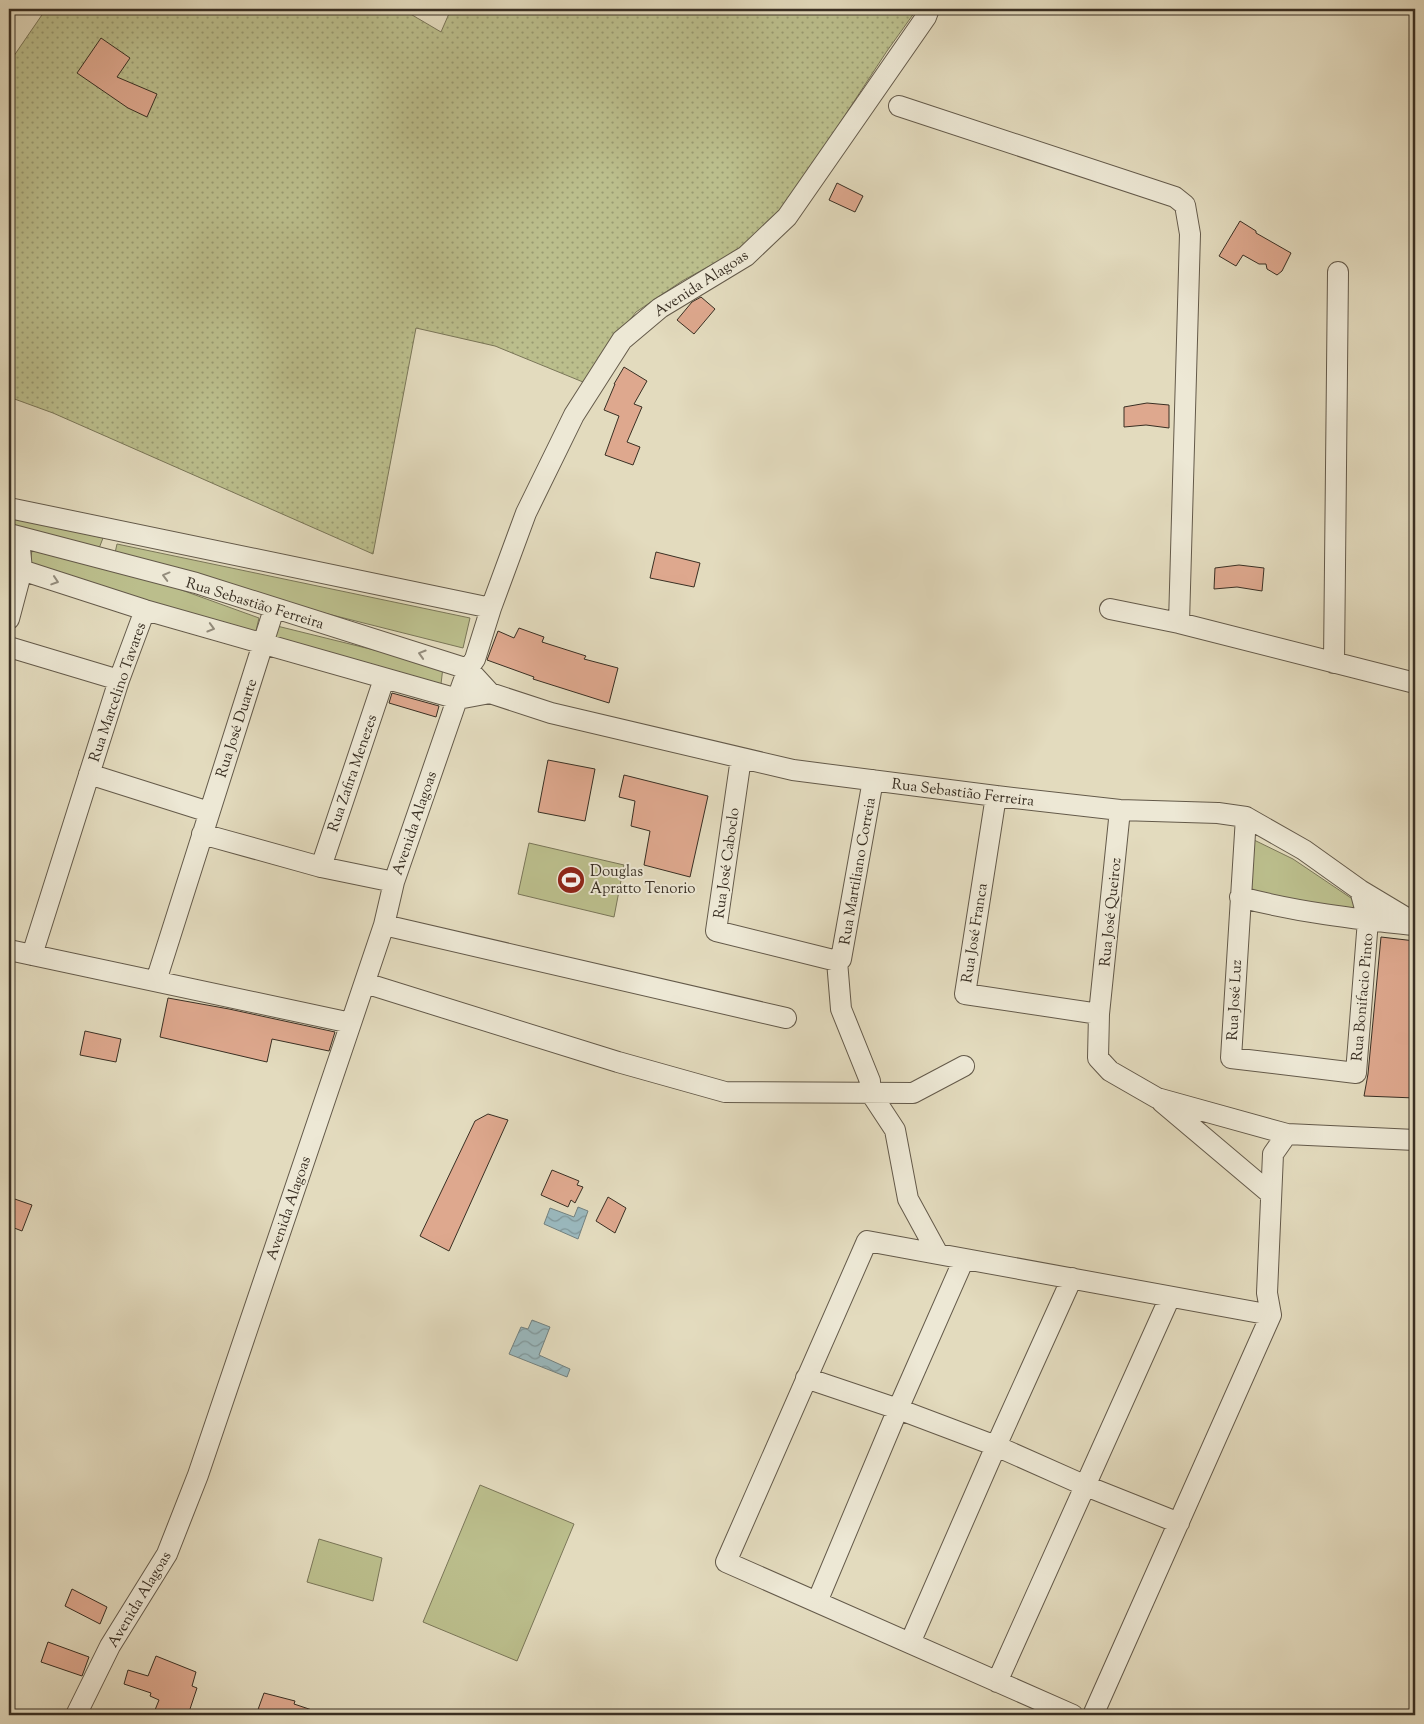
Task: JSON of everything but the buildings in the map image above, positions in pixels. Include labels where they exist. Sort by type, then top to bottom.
[{"type":"street","name":"Avenida Alagoas","points":[[76,1715],[110,1646],[167,1554],[198,1475],[384,925],[394,882],[466,678],[526,513],[574,414],[622,340],[660,308],[746,256],[786,217],[926,17],[929,9]]},
{"type":"street","points":[[899,106],[1175,197],[1185,205],[1190,234],[1179,623]]},
{"type":"street","points":[[1334,664],[1338,272]]},
{"type":"street","points":[[9,508],[491,608]]},
{"type":"street","points":[[107,560],[113,530]]},
{"type":"street","points":[[9,619],[16,568],[14,536]]},
{"type":"street","name":"Rua Sebastião Ferreira","points":[[14,536],[196,583],[466,678],[490,693],[552,713],[793,770],[1120,810],[1218,813],[1246,818],[1304,850],[1360,890],[1415,924]]},
{"type":"street","name":"Rua Sebastião Ferreira","points":[[16,568],[145,610],[384,678],[466,678],[490,693]]},
{"type":"street","name":"Rua José Duarte","points":[[156,981],[274,609]]},
{"type":"street","points":[[1110,609],[1179,623],[1334,664],[1415,683]]},
{"type":"street","name":"Rua Marcelino Tavares","points":[[32,955],[119,680],[145,610]]},
{"type":"street","points":[[9,647],[119,680]]},
{"type":"street","name":"Rua Zafira Menezes","points":[[320,867],[384,678]]},
{"type":"street","name":"Rua José Caboclo","points":[[741,758],[716,931],[838,961]]},
{"type":"street","points":[[89,774],[209,812]]},
{"type":"street","name":"Rua Martiliano Correia","points":[[873,780],[838,961],[840,1009],[870,1082],[870,1092],[895,1130],[908,1199],[938,1254]]},
{"type":"street","name":"Rua José Franca","points":[[996,796],[965,994],[1100,1014]]},
{"type":"street","name":"Rua José Queiroz","points":[[1120,810],[1100,1014],[1098,1058],[1110,1071],[1157,1098]]},
{"type":"street","name":"Rua José Luz","points":[[1246,818],[1231,1058],[1356,1073]]},
{"type":"street","points":[[202,834],[320,867],[394,882]]},
{"type":"street","name":"Rua Bonifacio Pinto","points":[[1356,1073],[1368,920],[1360,890]]},
{"type":"street","name":"Rua Bonifacio Pinto","points":[[1240,898],[1274,906],[1368,920],[1415,924]]},
{"type":"street","points":[[384,925],[786,1018]]},
{"type":"street","points":[[9,950],[351,1023]]},
{"type":"street","points":[[365,982],[618,1062],[724,1092],[912,1093],[964,1066]]},
{"type":"street","points":[[1157,1098],[1287,1134],[1415,1140]]},
{"type":"street","points":[[1157,1098],[1271,1194]]},
{"type":"street","points":[[1093,1715],[1271,1315],[1267,1293],[1273,1154],[1287,1134]]},
{"type":"street","points":[[1073,1715],[726,1562],[867,1241],[1271,1315]]},
{"type":"street","points":[[817,1602],[964,1259]]},
{"type":"street","points":[[910,1643],[1072,1278]]},
{"type":"street","points":[[996,1682],[1170,1297]]},
{"type":"street","points":[[806,1378],[996,1446],[1086,1486],[1179,1523]]},
{"type":"green space","points":[[46,9],[402,9],[441,32],[451,9],[917,9],[887,51],[781,213],[737,251],[682,281],[636,312],[583,382],[495,346],[416,328],[373,554],[53,413],[9,397],[9,63]]},
{"type":"green space","points":[[9,515],[103,538],[98,551],[9,526]]},
{"type":"green space","points":[[117,544],[470,618],[463,648],[320,612],[115,553]]},
{"type":"green space","points":[[32,550],[140,575],[259,618],[255,635],[30,564]]},
{"type":"green space","points":[[277,626],[443,667],[441,684],[274,643]]},
{"type":"green space","points":[[1252,839],[1293,859],[1354,900],[1356,912],[1250,895]]},
{"type":"green space","name":"Douglas Apratto Tenorio","points":[[529,843],[624,865],[614,917],[518,894]]},
{"type":"green space","points":[[480,1485],[574,1524],[517,1661],[423,1622]]},
{"type":"green space","points":[[319,1539],[382,1558],[373,1601],[307,1582]]},
{"type":"water","points":[[578,1207],[588,1211],[578,1239],[544,1224],[550,1208],[574,1217]]},
{"type":"water","points":[[532,1320],[550,1327],[539,1355],[570,1369],[567,1377],[509,1354],[521,1327],[528,1329]]},
{"type":"place","name":"Douglas Apratto Tenorio","points":[[571,880]]}]
